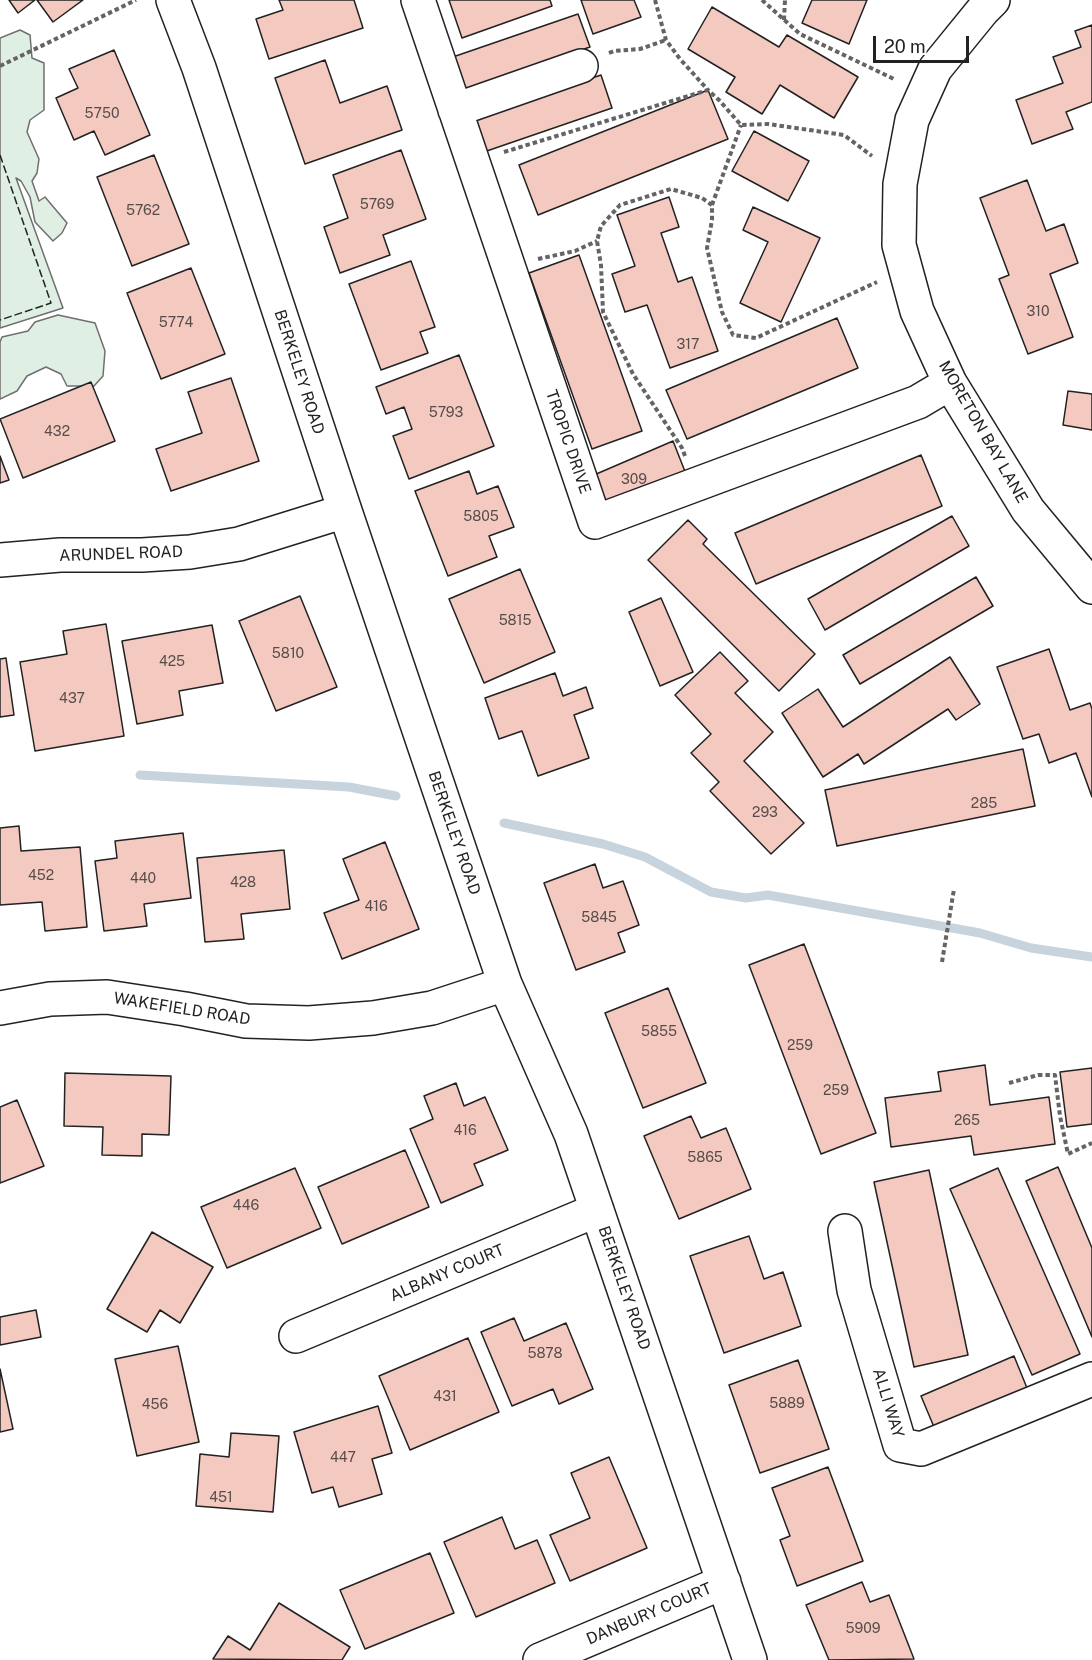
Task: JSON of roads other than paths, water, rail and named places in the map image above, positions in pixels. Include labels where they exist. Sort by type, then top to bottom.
[{"type":"street","name":"BERKELEY ROAD","points":[[173,0],[199,68],[345,511],[505,984],[571,1134],[750,1660]]},
{"type":"street","name":"TROPIC DRIVE","points":[[418,0],[595,522],[918,402],[950,383]]},
{"type":"street","name":"MORETON BAY LANE","points":[[993,0],[936,69],[912,120],[900,184],[899,245],[917,311],[950,383],[1028,510],[1092,587]]},
{"type":"street","points":[[455,110],[581,66]]},
{"type":"street","name":"ARUNDEL ROAD","points":[[0,560],[60,555],[142,555],[189,552],[239,544],[345,511]]},
{"type":"street","name":"WAKEFIELD ROAD","points":[[0,1008],[50,999],[107,997],[246,1021],[309,1023],[373,1018],[432,1008],[505,984]]},
{"type":"street","name":"ALBANY COURT","points":[[296,1336],[597,1210]]},
{"type":"street","name":"ALLI WAY","points":[[845,1231],[854,1290],[900,1444],[921,1449],[1092,1379]]},
{"type":"street","name":"DANBURY COURT","points":[[540,1660],[724,1582]]},
{"type":"waterway","points":[[140,775],[349,787],[396,796]]},
{"type":"waterway","points":[[504,823],[603,844],[645,857],[711,892],[746,898],[768,895],[980,933],[1031,948],[1092,957]]}]
